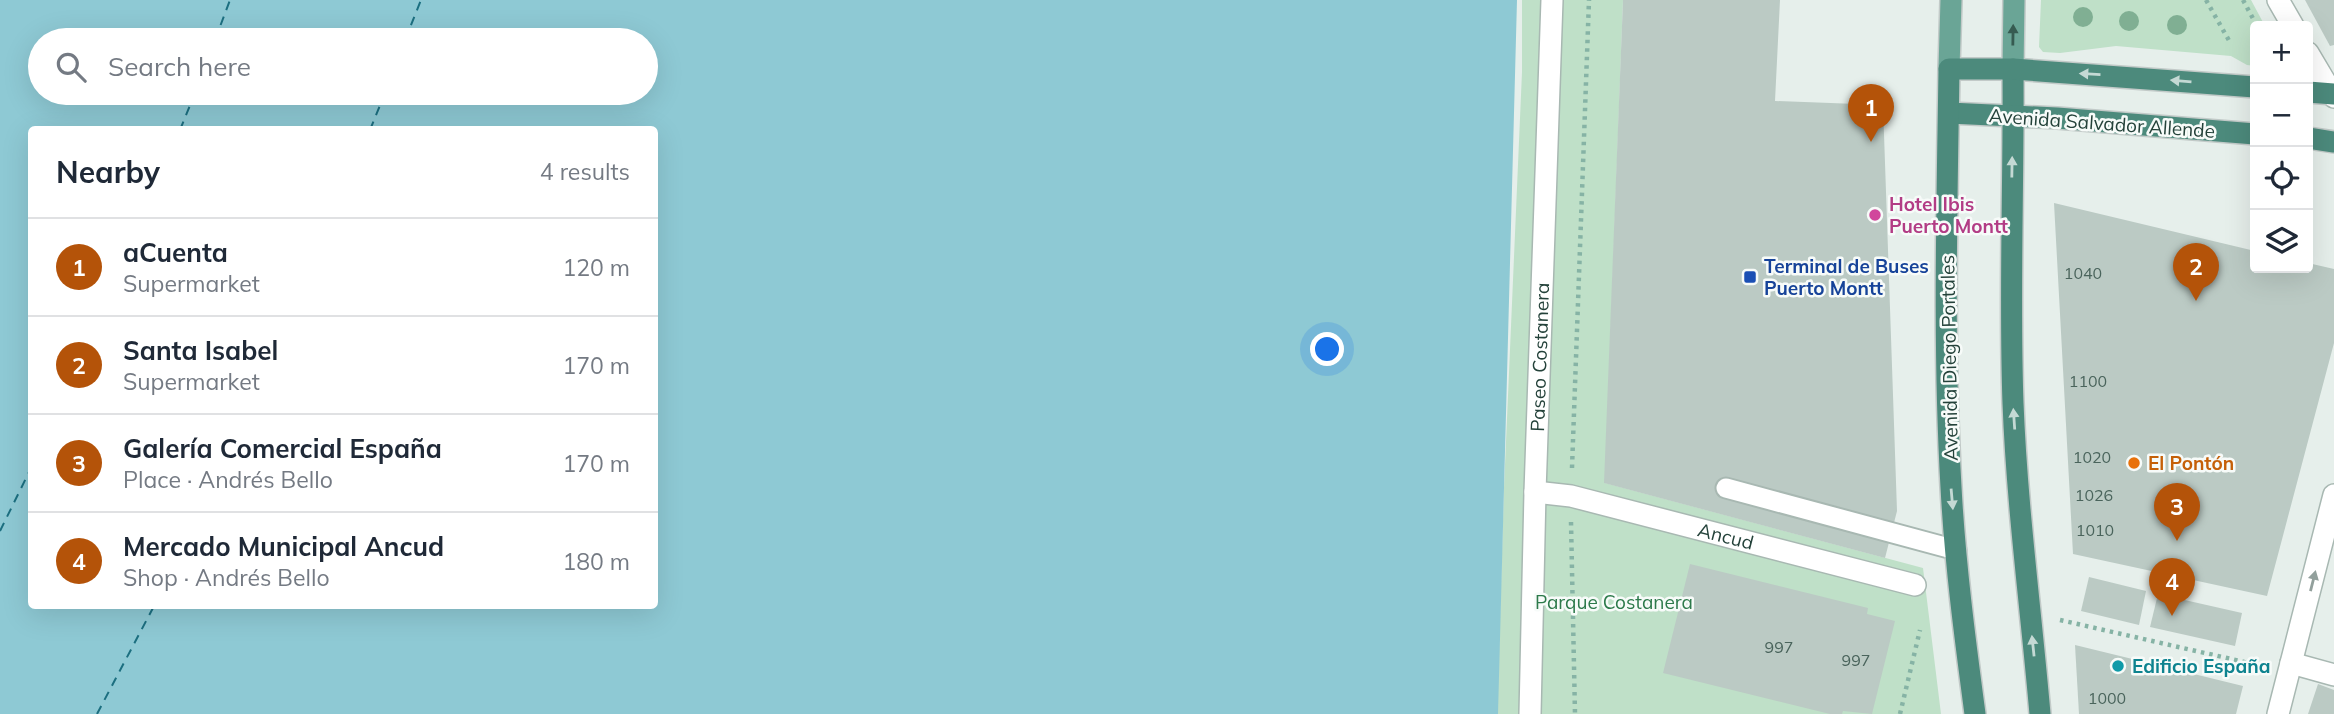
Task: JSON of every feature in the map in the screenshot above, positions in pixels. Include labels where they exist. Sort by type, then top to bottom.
[{"type":"highway","points":[[1950,69],[2013,69],[2250,87]]},
{"type":"highway","name":"Avenida Diego Portales","points":[[1950,69],[1947,406],[1961,606],[1975,714]]},
{"type":"highway","points":[[2013,69],[2013,405],[2040,714]]},
{"type":"highway","points":[[2313,93],[2333,95]]},
{"type":"highway","name":"Avenida Salvador Allende","points":[[1949,113],[2250,134]]},
{"type":"highway","points":[[2313,139],[2334,142]]},
{"type":"main road","name":"Avenida Diego Portales","points":[[1950,69],[1951,0]]},
{"type":"main road","points":[[2013,69],[2014,0]]},
{"type":"street","name":"Paseo Costanera","points":[[1530,714],[1552,0]]},
{"type":"street","points":[[2278,0],[2290,21]]},
{"type":"street","points":[[2313,61],[2333,95]]},
{"type":"street","name":"Ancud","points":[[1535,492],[1571,496],[1915,585]]},
{"type":"street","points":[[2278,714],[2334,495]]},
{"type":"street","points":[[2291,663],[2334,675]]},
{"type":"lane","points":[[1726,488],[1956,550]]},
{"type":"path","points":[[1576,714],[1571,496],[1589,0]]},
{"type":"path","points":[[2206,0],[2231,44]]},
{"type":"path","points":[[2243,0],[2254,21]]},
{"type":"path","points":[[2060,620],[2253,664]]},
{"type":"path","points":[[1900,714],[1920,630]]},
{"type":"green space","name":"Parque Costanera","points":[[1522,0],[1623,0],[1605,483],[1923,568],[1941,714],[1497,714],[1522,72]]},
{"type":"green space","points":[[2041,0],[2251,0],[2262,21],[2250,21],[2250,65],[2231,56],[2116,46],[2060,53],[2043,52],[2039,47]]},
{"type":"water","points":[[0,0],[1517,0],[1498,714],[0,714]]},
{"type":"building","name":"Terminal de Buses Puerto Montt","points":[[1623,0],[1780,0],[1775,101],[1883,105],[1897,511],[1885,558],[1604,483]]},
{"type":"building","points":[[2305,0],[2334,0],[2334,45],[2330,46]]},
{"type":"building","points":[[2054,203],[2250,250],[2250,273],[2313,273],[2313,264],[2334,269],[2334,343],[2267,596],[2073,554]]},
{"type":"building","points":[[1690,564],[1868,608],[1867,614],[1895,621],[1872,714],[1843,711],[1842,714],[1830,714],[1663,673]]},
{"type":"building","points":[[2089,577],[2146,591],[2139,625],[2081,611]]},
{"type":"building","points":[[2158,594],[2242,613],[2235,646],[2150,627]]},
{"type":"building","name":"Edificio España","points":[[2075,645],[2243,686],[2236,714],[2079,714]]},
{"type":"building","points":[[2318,684],[2334,690],[2334,714],[2308,714]]},
{"type":"ferry route","points":[[220,28],[230,0]]},
{"type":"ferry route","points":[[410,28],[421,0]]},
{"type":"ferry route","points":[[182,126],[190,105]]},
{"type":"ferry route","points":[[372,126],[380,105]]},
{"type":"ferry route","points":[[0,531],[28,474]]},
{"type":"ferry route","points":[[97,714],[152,609]]},
{"type":"place","name":"aCuenta","points":[[1871,142]]},
{"type":"place","name":"Hotel Ibis Puerto Montt","points":[[1875,215]]},
{"type":"place","name":"Terminal de Buses Puerto Montt","points":[[1750,277]]},
{"type":"place","name":"Santa Isabel","points":[[2196,301]]},
{"type":"place","name":"El Pontón","points":[[2134,463]]},
{"type":"place","name":"Galería Comercial España","points":[[2177,541]]},
{"type":"place","name":"Mercado Municipal Ancud","points":[[2172,616]]},
{"type":"place","name":"Edificio España","points":[[2118,666]]}]
